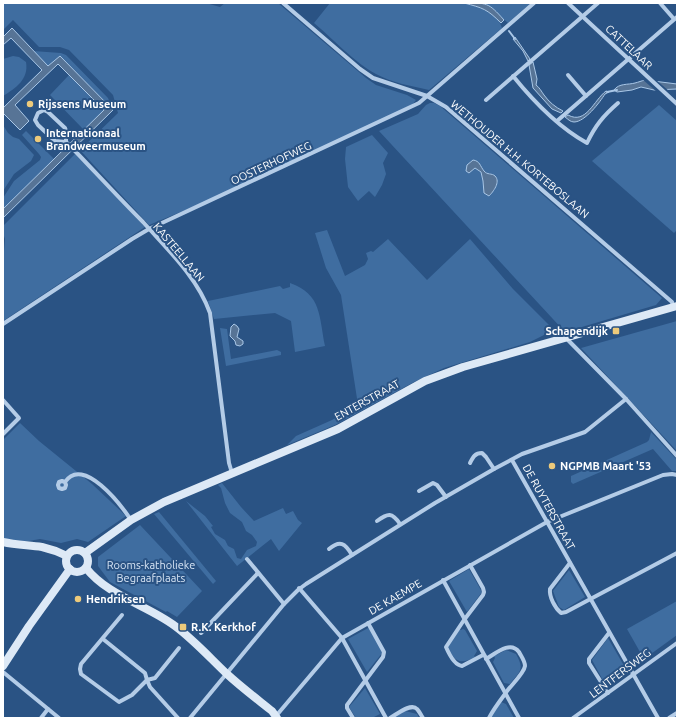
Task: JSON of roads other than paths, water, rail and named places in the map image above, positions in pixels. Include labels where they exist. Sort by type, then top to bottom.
[{"type":"main road","name":"ENTERSTRAAT","points":[[85,553],[131,520],[164,502],[338,429],[409,390],[447,372],[566,338],[675,303]]},
{"type":"main road","points":[[3,542],[20,546],[42,547],[67,556]]},
{"type":"main road","points":[[75,550],[85,553],[88,560],[86,568],[78,572],[70,569],[66,563],[69,553],[75,550]]},
{"type":"main road","points":[[86,568],[107,587],[174,625],[194,641],[228,674],[277,717]]},
{"type":"main road","points":[[3,666],[41,608],[70,569]]},
{"type":"street","name":"WETHOUDER H.H. KORTEBOSLAAN","points":[[283,3],[342,54],[369,75],[383,82],[427,96],[446,107],[675,303]]},
{"type":"street","name":"OOSTERHOFWEG","points":[[3,324],[132,238],[419,103],[534,3]]},
{"type":"street","name":"CATTELAAR","points":[[568,3],[677,104]]},
{"type":"street","points":[[486,100],[598,3]]},
{"type":"street","points":[[557,121],[676,17],[660,3]]},
{"type":"street","points":[[568,74],[586,96]]},
{"type":"street","points":[[513,76],[535,102],[577,138],[587,143],[595,127],[606,113],[618,103]]},
{"type":"street","name":"KASTEELLAAN","points":[[66,142],[65,128],[48,112],[44,110],[38,113],[35,120],[38,125],[55,141],[66,142],[73,149],[176,259],[201,293],[210,313],[229,463],[232,474]]},
{"type":"street","points":[[566,338],[626,399],[677,456]]},
{"type":"street","points":[[190,718],[228,674],[284,604],[299,588],[400,524],[494,469],[522,454],[585,432],[626,399]]},
{"type":"street","points":[[3,400],[18,418],[3,434]]},
{"type":"street","points":[[470,463],[476,454],[482,453],[494,469]]},
{"type":"street","name":"DE RUYTERSTRAAT","points":[[512,460],[658,718]]},
{"type":"street","points":[[65,482],[70,476],[75,474],[80,474],[92,479],[112,495],[131,520]]},
{"type":"street","name":"DE KAEMPE","points":[[277,717],[342,638],[368,622],[547,522],[664,475],[677,475]]},
{"type":"street","points":[[419,491],[433,483],[437,485],[446,497]]},
{"type":"street","points":[[377,521],[386,515],[390,515],[400,524]]},
{"type":"street","points":[[329,549],[336,544],[341,544],[347,547],[352,555]]},
{"type":"street","points":[[590,599],[677,553]]},
{"type":"street","points":[[247,559],[284,604]]},
{"type":"street","name":"DE RUYTERSTRAAT","points":[[570,563],[550,589],[549,594],[556,609],[561,613],[566,612],[590,599]]},
{"type":"street","points":[[470,565],[484,592],[448,642],[446,647],[447,650],[459,666],[508,647],[513,647],[523,658],[524,668],[505,693],[489,718]]},
{"type":"street","points":[[200,633],[258,573]]},
{"type":"street","points":[[442,580],[519,718]]},
{"type":"street","points":[[299,588],[342,638],[385,716],[380,718]]},
{"type":"street","points":[[122,615],[81,664],[80,669],[81,674],[119,702],[132,695],[146,680],[155,678],[179,648]]},
{"type":"street","points":[[353,718],[347,708],[347,705],[383,657],[384,652],[368,622]]},
{"type":"street","points":[[608,693],[589,663],[589,659],[609,633]]},
{"type":"street","points":[[103,639],[145,673],[146,680],[150,686],[178,718]]},
{"type":"street","name":"LENTFERSWEG","points":[[574,718],[677,642]]},
{"type":"street","points":[[3,672],[59,718]]},
{"type":"street","points":[[390,718],[413,706],[417,708],[423,718]]},
{"type":"street","points":[[41,718],[48,709]]},
{"type":"street","points":[[669,718],[677,713]]},
{"type":"waterway","points":[[509,31],[515,39]]},
{"type":"waterway","points":[[607,92],[617,90]]},
{"type":"place","name":"Rijssens Museum","points":[[30,104]]},
{"type":"place","name":"Internationaal Brandweermuseum","points":[[38,139]]},
{"type":"place","name":"Schapendijk","points":[[616,331]]},
{"type":"place","name":"NGPMB Maart '53","points":[[552,466]]},
{"type":"place","name":"Hendriksen","points":[[78,599]]},
{"type":"place","name":"R.K. Kerkhof","points":[[183,627]]},
{"type":"park label","name":"Rooms-katholieke Begraafplaats","points":[[151,571]]}]
